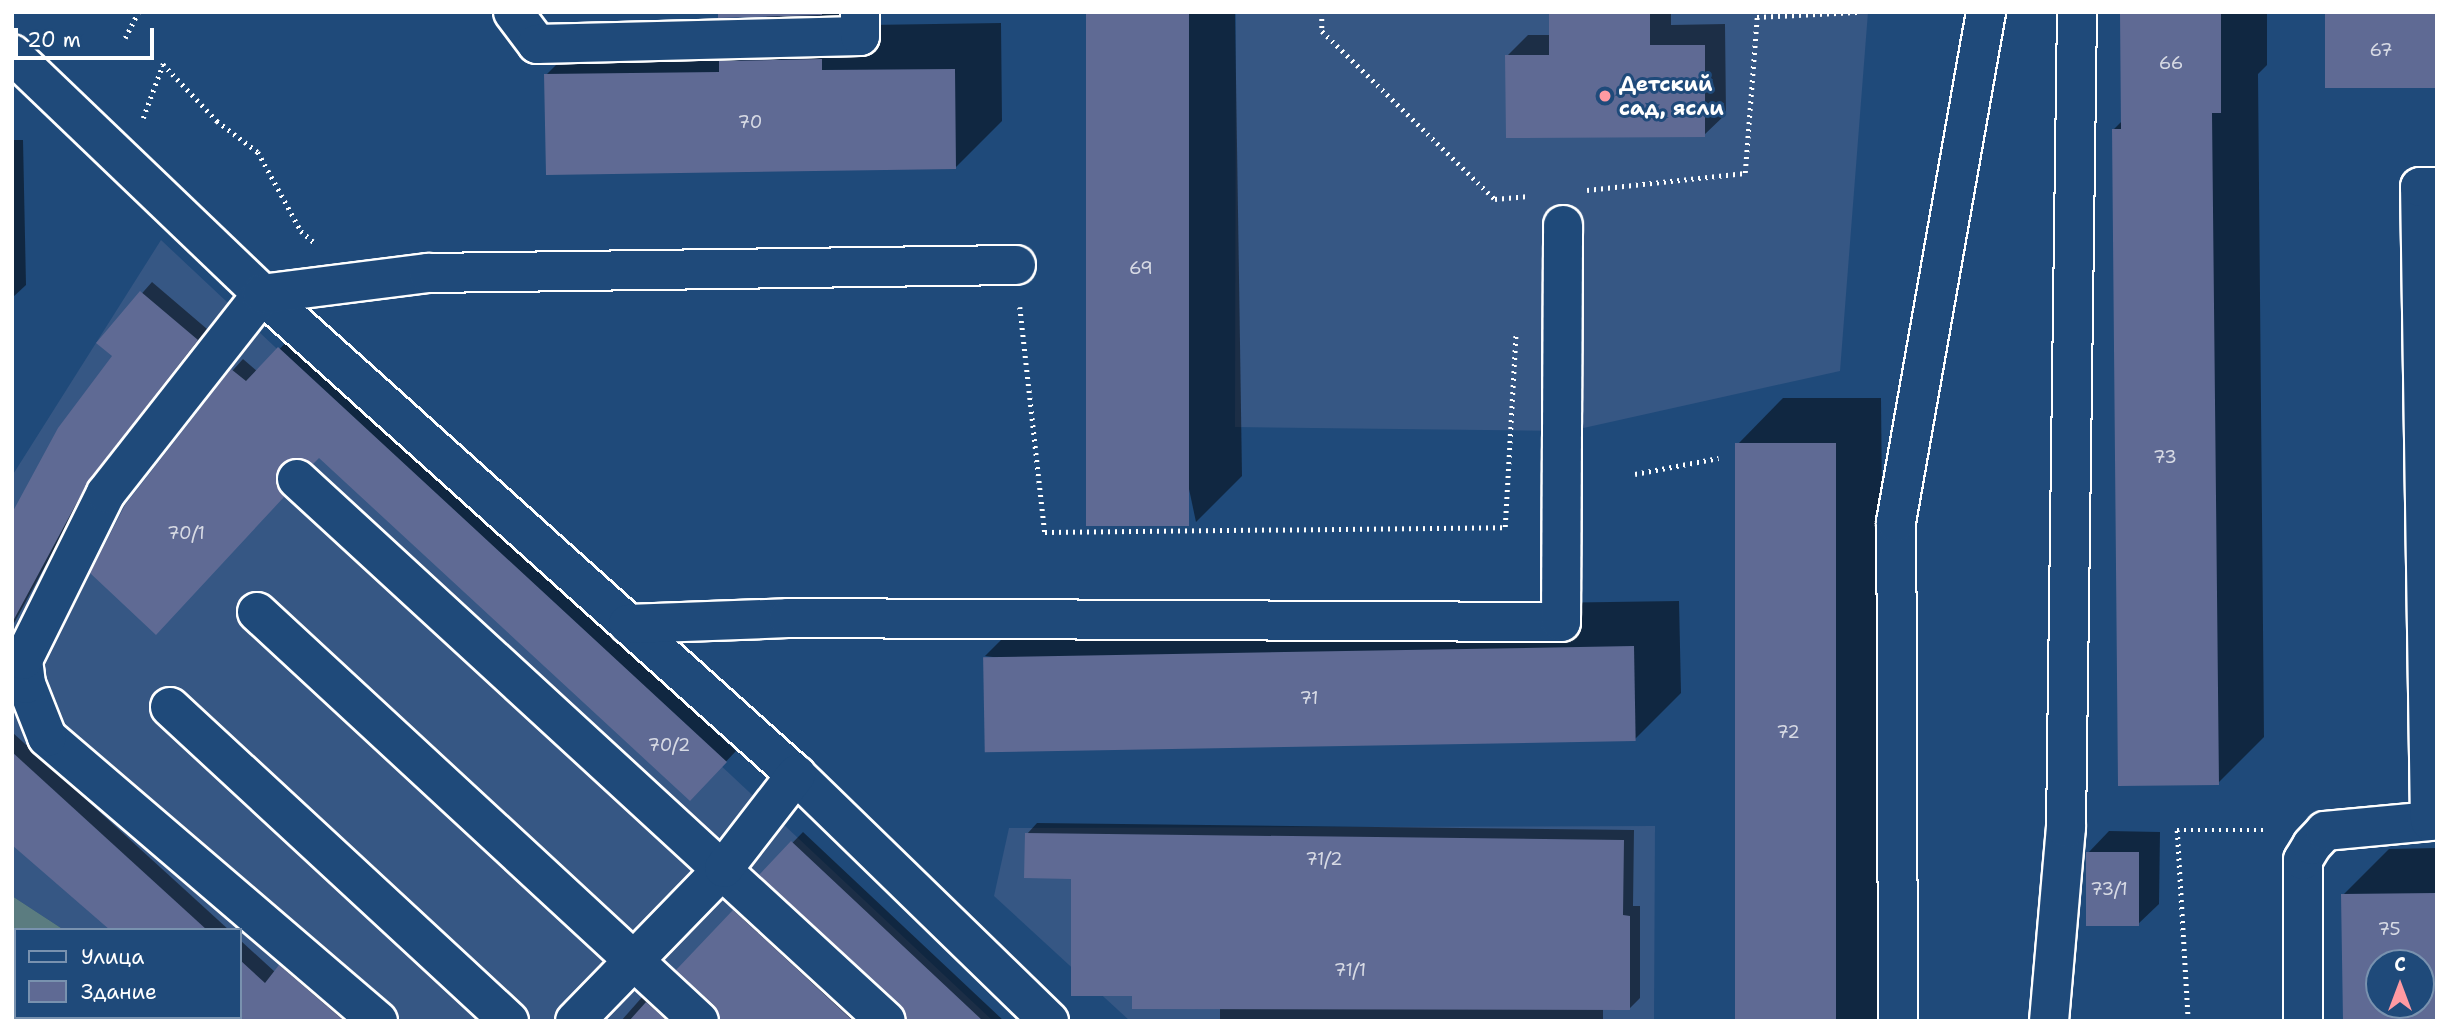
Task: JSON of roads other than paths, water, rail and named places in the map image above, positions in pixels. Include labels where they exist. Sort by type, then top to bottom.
[{"type":"street","points":[[513,12],[537,44],[860,36],[860,12]]},
{"type":"street","points":[[1898,1021],[1896,522],[1986,12]]},
{"type":"street","points":[[2049,1021],[2066,828],[2077,12]]},
{"type":"street","points":[[12,54],[262,294],[796,775],[1049,1021]]},
{"type":"street","points":[[2304,1021],[2303,860],[2325,831],[2430,821],[2420,187],[2437,187]]},
{"type":"street","points":[[628,624],[788,618],[1561,622],[1563,225]]},
{"type":"street","points":[[378,1021],[47,737],[26,684],[23,660],[106,493],[262,294],[428,273],[1016,265]]},
{"type":"street","points":[[297,479],[724,868],[886,1021]]},
{"type":"street","points":[[257,612],[699,1021]]},
{"type":"street","points":[[170,707],[501,1018]]},
{"type":"street","points":[[575,1021],[724,868],[796,775]]},
{"type":"place","name":"Детский сад, ясли","points":[[1605,96]]}]
